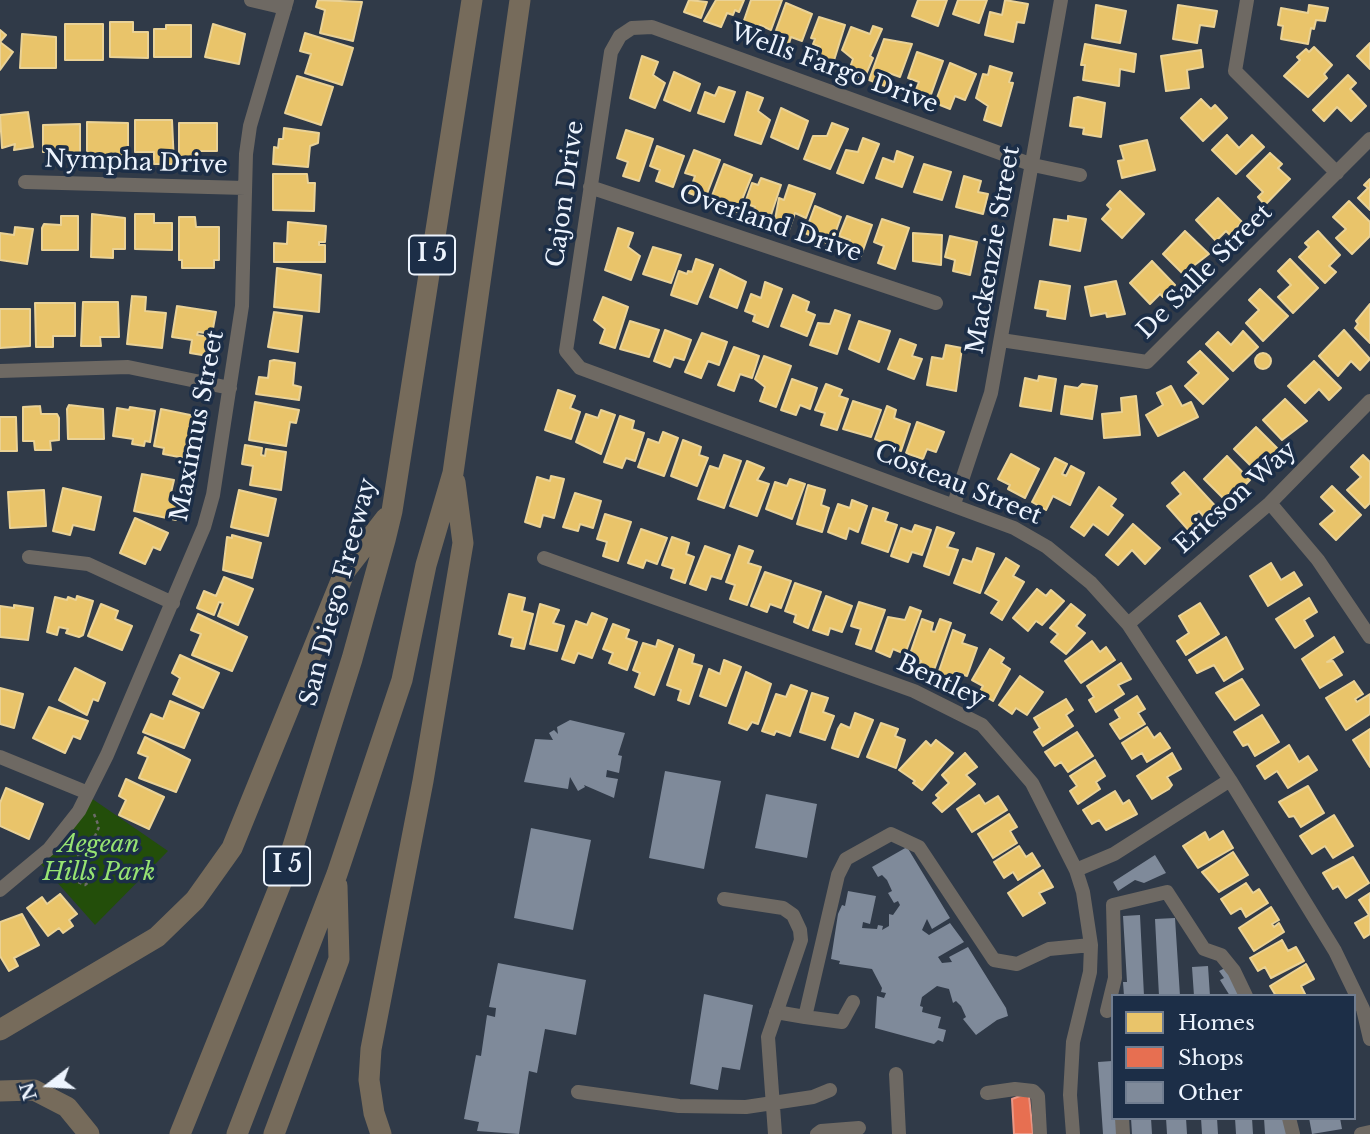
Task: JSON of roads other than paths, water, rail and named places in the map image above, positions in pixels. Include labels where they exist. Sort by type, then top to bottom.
[{"type":"highway","name":"San Diego Freeway","points":[[180,1134],[283,878],[352,659],[392,511],[471,0]]},
{"type":"highway","name":"I 5","points":[[237,1134],[337,873],[402,680],[426,565],[453,473],[520,0]]},
{"type":"highway","points":[[381,1134],[374,1113],[369,1080],[371,1049],[423,781],[463,542],[453,473]]},
{"type":"highway","points":[[0,1030],[157,937],[195,900],[232,848],[345,571],[392,511]]},
{"type":"highway","points":[[274,1134],[339,959],[337,873]]},
{"type":"highway","points":[[0,1091],[34,1090],[68,1107],[89,1134]]},
{"type":"street","points":[[251,0],[286,4]]},
{"type":"street","name":"Mackenzie Street","points":[[954,504],[981,426],[1001,340],[1061,0]]},
{"type":"street","points":[[1247,0],[1234,71],[1337,173]]},
{"type":"street","name":"Maximus Street","points":[[0,890],[49,849],[81,807],[193,558],[213,495],[230,388],[245,265],[245,188],[250,127],[286,4]]},
{"type":"street","name":"Wells Fargo Drive","points":[[621,36],[632,28],[652,27],[1033,165],[1080,175]]},
{"type":"street","name":"Cajon Drive","points":[[570,360],[566,351],[609,63],[621,36]]},
{"type":"street","name":"De Salle Street","points":[[1001,340],[1147,362],[1370,139]]},
{"type":"street","name":"Nympha Drive","points":[[25,182],[245,188]]},
{"type":"street","name":"Overland Drive","points":[[590,187],[936,303]]},
{"type":"street","name":"Costeau Street","points":[[570,360],[580,368],[1014,528],[1047,547],[1091,583],[1128,624],[1230,780],[1335,951],[1366,1007],[1370,1039]]},
{"type":"street","points":[[0,371],[128,366],[230,388]]},
{"type":"street","name":"Ericson Way","points":[[1128,624],[1270,503],[1370,401]]},
{"type":"street","points":[[1270,503],[1318,560],[1370,638]]},
{"type":"street","points":[[29,557],[88,564],[173,603]]},
{"type":"street","name":"Bentley","points":[[544,558],[914,691],[982,724],[1032,783],[1076,870],[1091,945],[1085,1002],[1073,1042],[1070,1095],[1073,1134]]},
{"type":"street","points":[[0,757],[88,793]]},
{"type":"street","points":[[1076,870],[1114,854],[1230,780]]},
{"type":"street","points":[[805,1017],[838,875],[846,859],[891,834],[919,847],[995,960],[1017,964],[1049,949],[1091,945]]},
{"type":"street","points":[[1113,994],[1115,978],[1113,905],[1167,891],[1203,949],[1221,955],[1234,971],[1245,994]]},
{"type":"street","points":[[724,899],[783,908],[793,915],[801,940],[768,1037],[775,1134]]},
{"type":"street","points":[[776,1012],[842,1022],[853,1002]]},
{"type":"street","points":[[1085,1002],[1110,1012]]},
{"type":"street","points":[[896,1074],[899,1134]]},
{"type":"street","points":[[987,1093],[1015,1088],[1033,1091],[1038,1096],[1040,1134]]},
{"type":"street","points":[[578,1092],[679,1106],[746,1107],[813,1097],[830,1090]]},
{"type":"street","points":[[817,1134],[821,1131],[859,1128]]},
{"type":"street","points":[[1361,1134],[1370,1132]]},
{"type":"park label","name":"Aegean Hills Park","points":[[99,859]]}]
